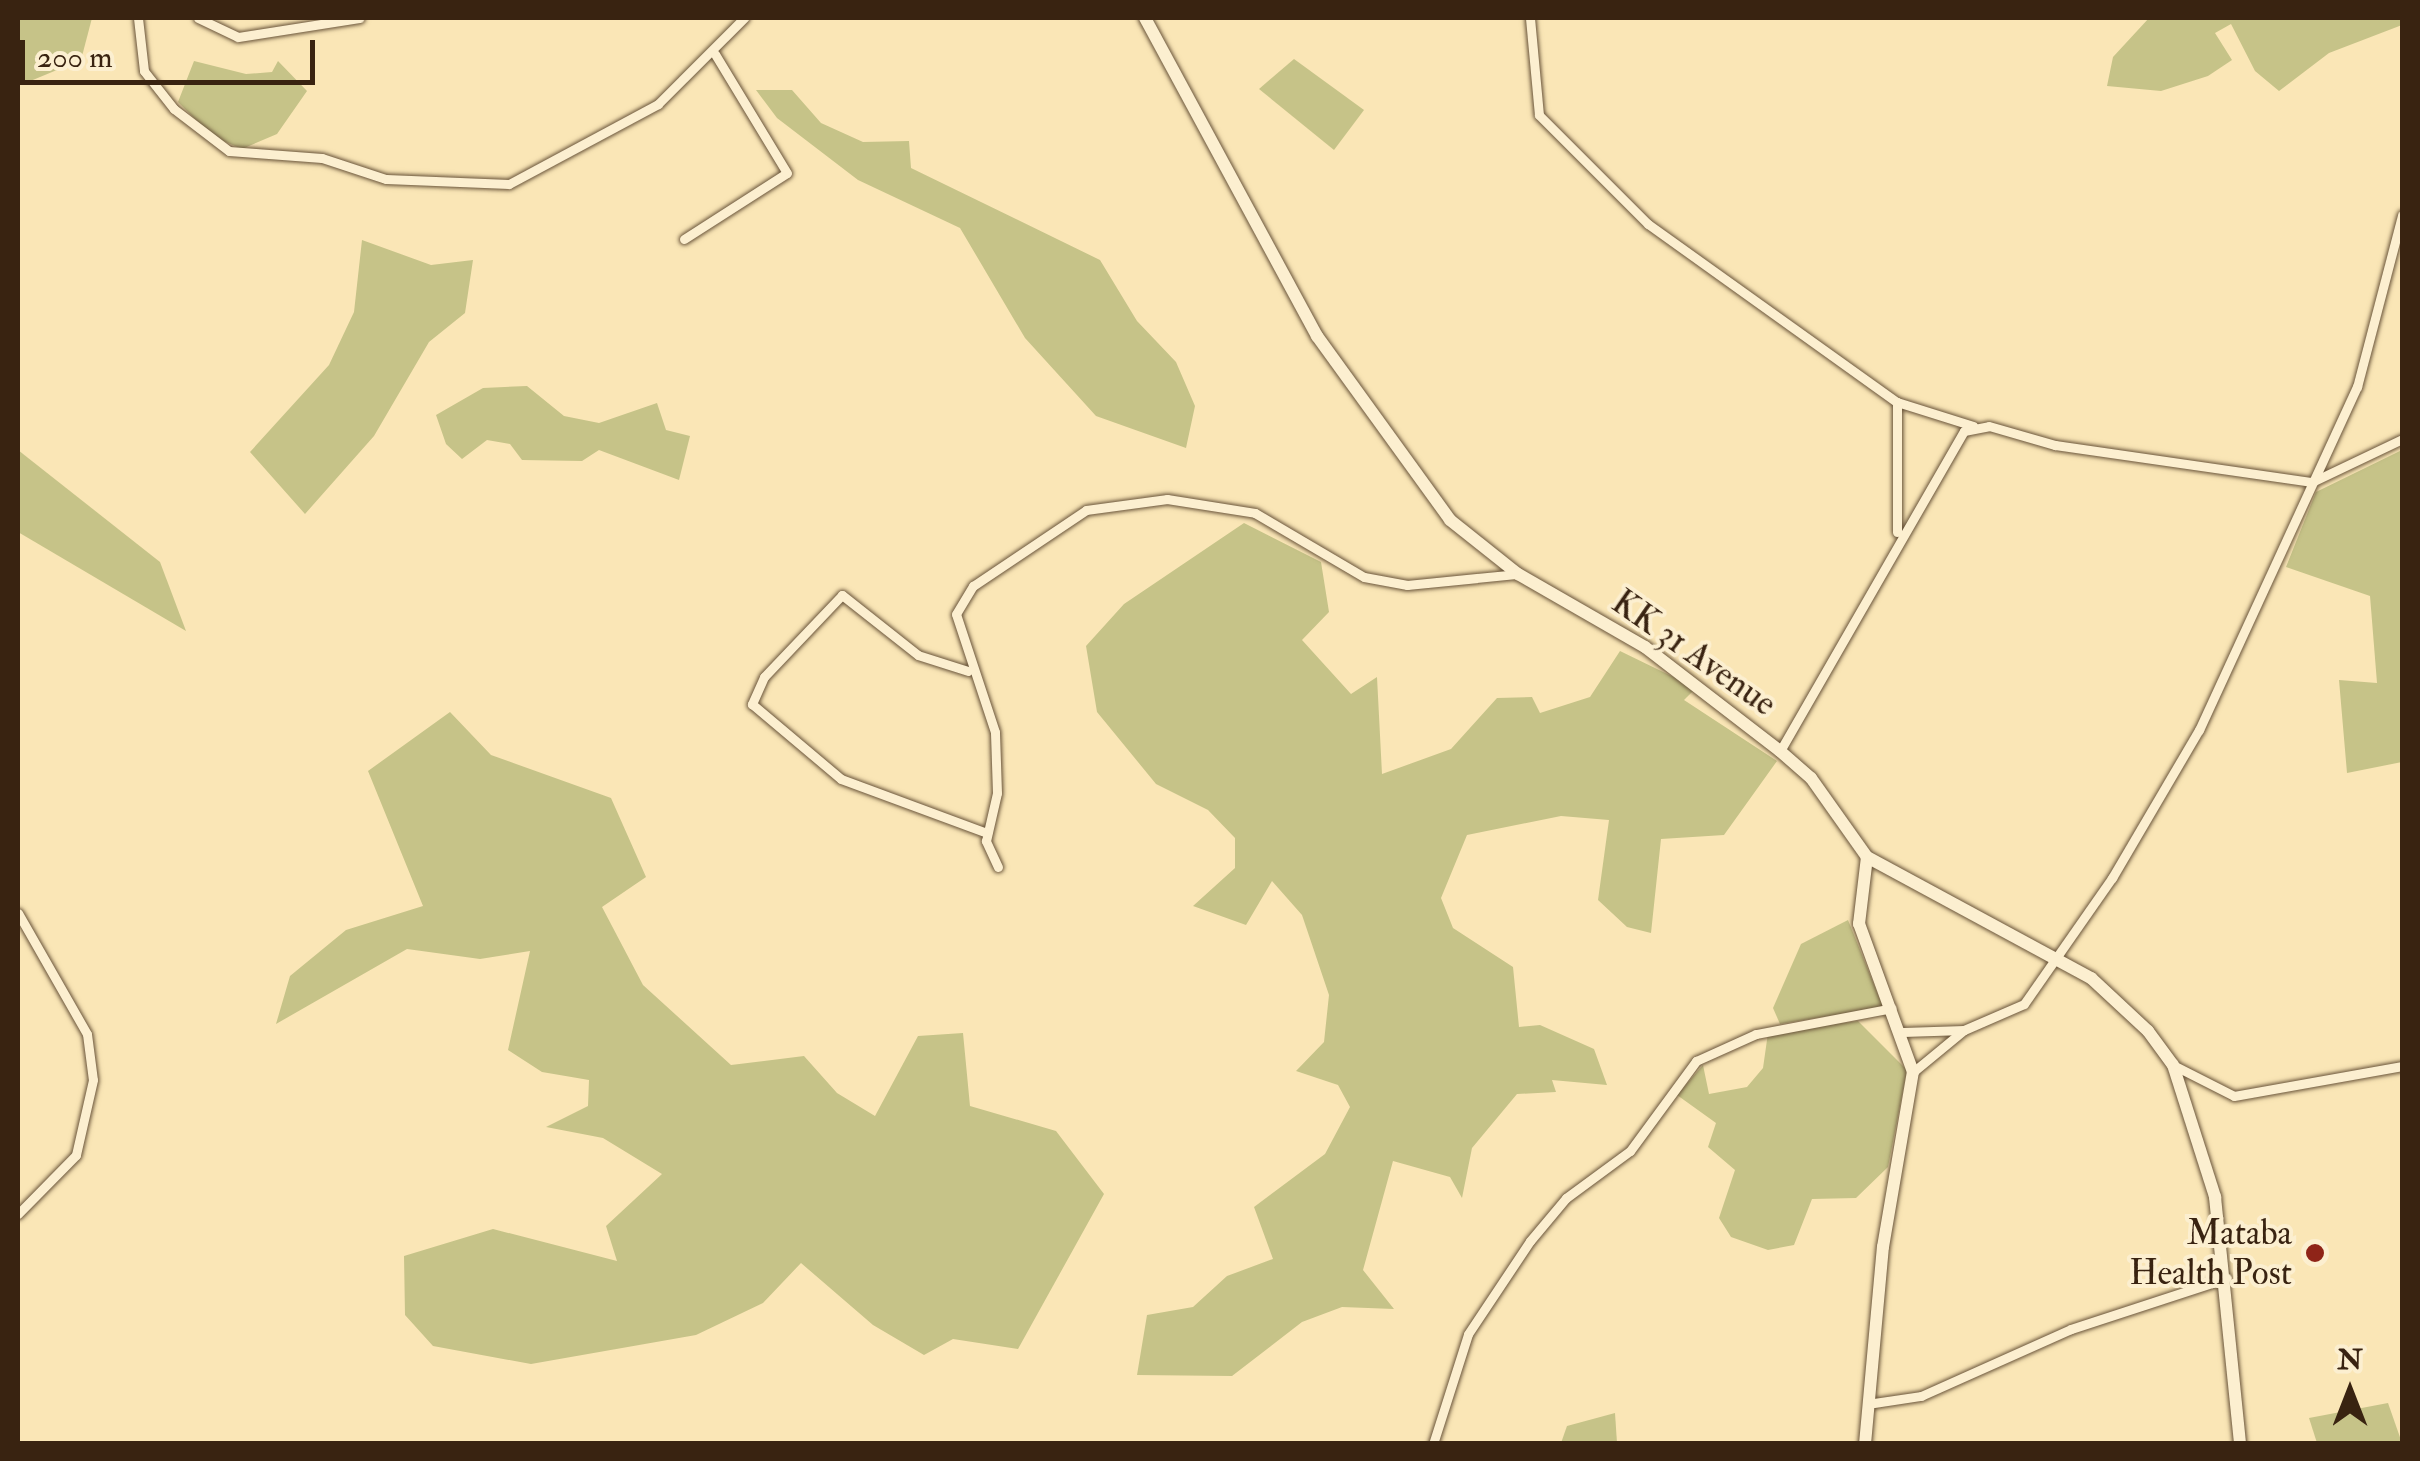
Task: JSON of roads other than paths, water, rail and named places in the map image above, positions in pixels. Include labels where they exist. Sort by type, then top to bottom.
[{"type":"main road","name":"KK 31 Avenue","points":[[1145,18],[1318,336],[1450,520],[1518,574],[1645,647],[1780,751],[1811,778],[1867,857]]},
{"type":"main road","points":[[1865,1444],[1874,1403],[1884,1248],[1913,1072],[1903,1032],[1859,924],[1867,857],[2052,956],[2125,1006],[2173,1065],[2215,1197],[2228,1278],[2240,1444]]},
{"type":"street","points":[[138,18],[144,71],[216,144],[322,158],[406,181],[531,178],[658,104],[715,54],[744,18]]},
{"type":"street","points":[[198,18],[238,37],[360,18]]},
{"type":"street","points":[[1530,18],[1539,115],[1680,250],[1897,402],[1974,426],[2312,482],[2402,439]]},
{"type":"street","points":[[684,239],[787,173],[715,54]]},
{"type":"street","points":[[1913,1072],[1964,1030],[2024,1004],[2052,956],[2112,878],[2199,730],[2357,387],[2402,215]]},
{"type":"street","points":[[1897,402],[1897,535]]},
{"type":"street","points":[[1780,751],[1951,444],[1974,426]]},
{"type":"street","points":[[998,867],[987,833],[999,765],[968,671],[956,614],[962,597],[1097,506],[1167,498],[1256,514],[1364,577],[1406,585],[1518,574]]},
{"type":"street","points":[[968,671],[918,656],[842,596],[764,677],[752,704],[841,779],[987,833]]},
{"type":"street","points":[[18,913],[88,1034],[94,1080],[76,1155],[18,1214]]},
{"type":"street","points":[[1433,1444],[1468,1334],[1530,1241],[1566,1198],[1630,1151],[1696,1061],[1756,1034],[1892,1008]]},
{"type":"street","points":[[1903,1032],[1964,1030]]},
{"type":"street","points":[[2173,1065],[2234,1096],[2402,1066]]},
{"type":"street","points":[[1874,1403],[1920,1396],[2071,1330],[2228,1278]]},
{"type":"place","name":"Mataba Health Post","points":[[2315,1253]]}]
